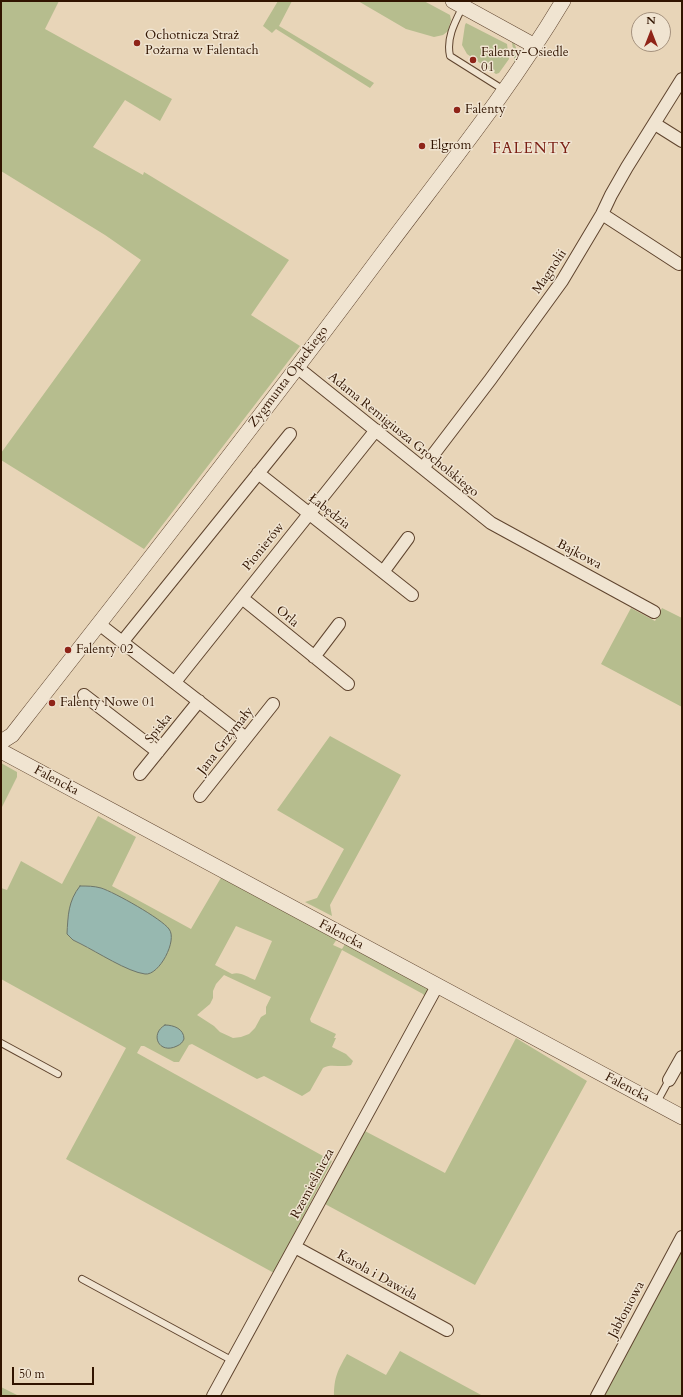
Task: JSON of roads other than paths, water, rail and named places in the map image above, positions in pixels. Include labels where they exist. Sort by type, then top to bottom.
[{"type":"street","name":"Zygmunta Opackiego","points":[[1,742],[12,735],[298,368],[505,90],[563,1]]},
{"type":"street","points":[[458,4],[535,46]]},
{"type":"street","name":"Magnolii","points":[[423,468],[490,380],[562,281],[602,214],[611,195],[682,79]]},
{"type":"street","points":[[655,124],[682,140]]},
{"type":"street","points":[[602,214],[679,264]]},
{"type":"street","name":"Adama Remigiusza Grocholskiego","points":[[298,368],[491,523]]},
{"type":"street","name":"Pionierów","points":[[175,682],[376,430]]},
{"type":"street","points":[[123,641],[290,434]]},
{"type":"street","name":"Łabędzia","points":[[258,473],[412,595]]},
{"type":"street","name":"Bajkowa","points":[[491,523],[654,612]]},
{"type":"street","points":[[383,572],[408,538]]},
{"type":"street","name":"Orla","points":[[242,598],[348,684]]},
{"type":"street","points":[[99,624],[123,641],[246,738]]},
{"type":"street","points":[[314,657],[339,624]]},
{"type":"street","points":[[84,695],[158,752]]},
{"type":"street","name":"Spiska","points":[[140,774],[199,701]]},
{"type":"street","name":"Jana Grzymały","points":[[200,796],[274,704]]},
{"type":"street","name":"Falencka","points":[[1,751],[682,1117]]},
{"type":"street","name":"Rzemieślnicza","points":[[213,1396],[437,986]]},
{"type":"street","points":[[669,1080],[682,1057]]},
{"type":"street","name":"Jabłoniowa","points":[[597,1396],[682,1237]]},
{"type":"street","name":"Karola i Dawida","points":[[295,1247],[447,1330]]},
{"type":"lane","points":[[458,4],[455,23],[448,48],[450,56],[505,90]]},
{"type":"lane","points":[[1,1043],[58,1074]]},
{"type":"lane","points":[[656,1104],[669,1080]]},
{"type":"lane","points":[[82,1279],[232,1361]]},
{"type":"water","points":[[80,886],[98,887],[107,890],[137,906],[169,929],[171,941],[169,949],[161,964],[156,969],[145,974],[130,970],[73,940],[67,934],[68,915],[71,903]]},
{"type":"water","points":[[165,1025],[178,1028],[180,1030],[184,1036],[184,1039],[180,1044],[171,1048],[161,1046],[157,1038],[160,1029]]},
{"type":"place","name":"Ochotnicza Straż Pożarna w Falentach","points":[[137,43]]},
{"type":"place","name":"Falenty-Osiedle 01","points":[[473,60]]},
{"type":"place","name":"Falenty","points":[[457,110]]},
{"type":"place","name":"Elgrom","points":[[422,146]]},
{"type":"place","name":"Falenty 02","points":[[68,650]]},
{"type":"place","name":"Falenty Nowe 01","points":[[52,703]]},
{"type":"district","name":"FALENTY","points":[[532,150]]}]
